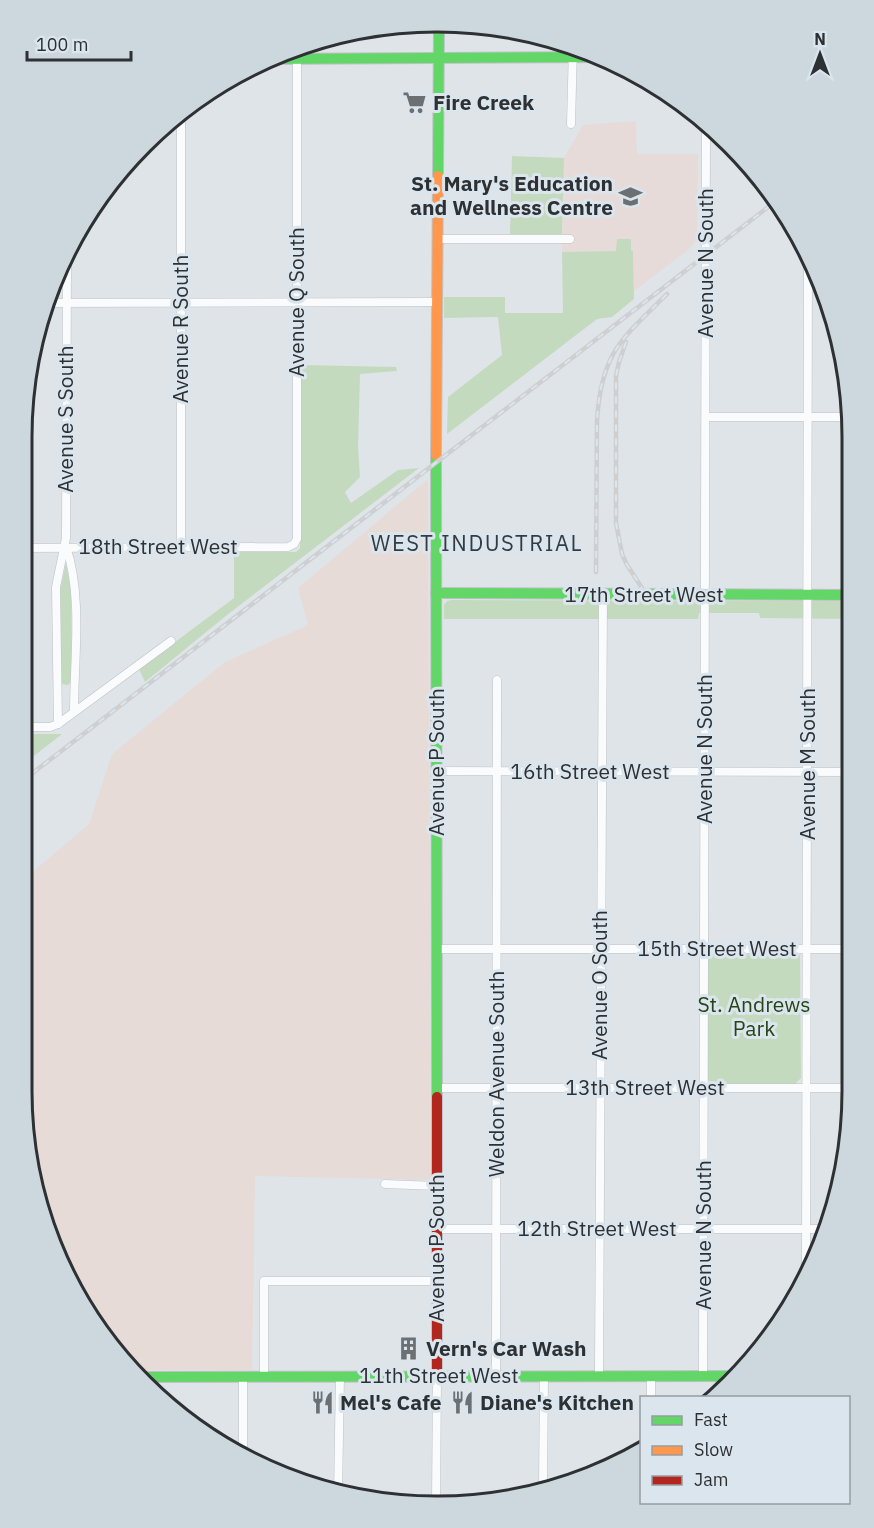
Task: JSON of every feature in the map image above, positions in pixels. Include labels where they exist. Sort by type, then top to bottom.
[{"type":"main road","name":"Avenue P South","points":[[437,1376],[436,302],[439,32]]},
{"type":"main road","points":[[290,59],[439,58],[562,52]]},
{"type":"main road","name":"17th Street West","points":[[436,593],[842,595]]},
{"type":"main road","name":"11th Street West","points":[[149,1377],[726,1376]]},
{"type":"street","points":[[572,124],[573,55]]},
{"type":"street","name":"Avenue Q South","points":[[294,544],[297,539],[297,59]]},
{"type":"street","name":"Avenue R South","points":[[181,547],[182,122]]},
{"type":"street","name":"Avenue N South","points":[[703,1376],[706,134]]},
{"type":"street","points":[[438,240],[570,239]]},
{"type":"street","name":"Avenue S South","points":[[58,724],[56,586],[66,547],[67,271]]},
{"type":"street","name":"Avenue M South","points":[[806,1259],[808,273]]},
{"type":"street","points":[[54,303],[436,302]]},
{"type":"street","points":[[706,417],[842,417]]},
{"type":"street","name":"18th Street West","points":[[32,548],[288,546],[294,544]]},
{"type":"street","name":"Avenue S South","points":[[66,547],[76,591],[74,711]]},
{"type":"street","name":"Avenue O South","points":[[599,1376],[603,595]]},
{"type":"street","points":[[32,727],[50,727],[58,724],[171,641]]},
{"type":"street","name":"Weldon Avenue South","points":[[496,1376],[497,680]]},
{"type":"street","points":[[58,693],[74,693]]},
{"type":"street","name":"16th Street West","points":[[436,771],[842,772]]},
{"type":"street","name":"15th Street West","points":[[437,949],[842,949]]},
{"type":"street","name":"13th Street West","points":[[437,1088],[842,1088]]},
{"type":"street","points":[[385,1184],[437,1186]]},
{"type":"street","name":"12th Street West","points":[[437,1229],[818,1229]]},
{"type":"street","points":[[264,1377],[264,1281],[437,1281]]},
{"type":"street","points":[[338,1484],[340,1376]]},
{"type":"street","name":"Avenue P South","points":[[436,1496],[437,1376]]},
{"type":"street","points":[[543,1483],[544,1376]]},
{"type":"street","points":[[651,1376],[651,1396]]},
{"type":"street","points":[[243,1377],[243,1447]]},
{"type":"shaded area","name":"St. Mary's Education and Wellness Centre","points":[[636,121],[637,154],[698,154],[697,240],[688,250],[634,291],[633,251],[562,252],[564,158],[583,125]]},
{"type":"shaded area","points":[[428,479],[431,1180],[255,1176],[252,1370],[143,1370],[115,1338],[73,1270],[53,1221],[39,1170],[32,1118],[32,873],[89,824],[112,754],[225,662],[308,625],[298,588]]},
{"type":"green space","points":[[512,156],[564,158],[562,234],[510,234]]},
{"type":"green space","points":[[617,239],[631,239],[634,299],[612,317],[597,319],[447,434],[448,397],[502,355],[498,317],[444,318],[444,297],[505,297],[505,313],[563,313],[562,252],[616,251]]},
{"type":"green space","points":[[301,365],[396,367],[397,371],[360,374],[358,447],[360,477],[345,492],[351,503],[398,470],[419,468],[227,615],[145,682],[139,669],[234,598],[234,555],[236,552],[296,552],[300,548]]},
{"type":"green space","points":[[66,563],[71,591],[72,681],[68,685],[62,684],[61,681],[60,591]]},
{"type":"green space","points":[[447,601],[842,601],[842,619],[760,618],[759,613],[699,613],[698,619],[444,619],[444,605]]},
{"type":"green space","points":[[32,734],[62,734],[32,757]]},
{"type":"green space","name":"St. Andrews Park","points":[[713,954],[800,955],[801,1078],[795,1084],[715,1084],[709,1081],[707,1075],[708,960]]},
{"type":"railway","points":[[32,774],[770,206]]},
{"type":"railway","points":[[596,572],[597,421],[603,378],[609,362],[626,336],[667,294]]},
{"type":"railway","points":[[626,342],[616,376],[616,523],[622,554],[642,588]]},
{"type":"traffic: fast","points":[[438,176],[439,32]]},
{"type":"traffic: fast","points":[[291,59],[579,57]]},
{"type":"traffic: fast","points":[[436,455],[437,1097]]},
{"type":"traffic: fast","points":[[436,593],[842,595]]},
{"type":"traffic: fast","points":[[149,1377],[726,1376]]},
{"type":"traffic: slow","points":[[436,455],[438,176]]},
{"type":"traffic: jam","points":[[437,1097],[437,1376]]},
{"type":"place","name":"Fire Creek","points":[[415,103]]},
{"type":"place","name":"St. Mary's Education and Wellness Centre","points":[[631,196]]},
{"type":"place","name":"Vern's Car Wash","points":[[408,1349]]},
{"type":"place","name":"Mel's Cafe","points":[[322,1403]]},
{"type":"place","name":"Diane's Kitchen","points":[[462,1403]]},
{"type":"district","name":"WEST INDUSTRIAL","points":[[477,543]]}]
